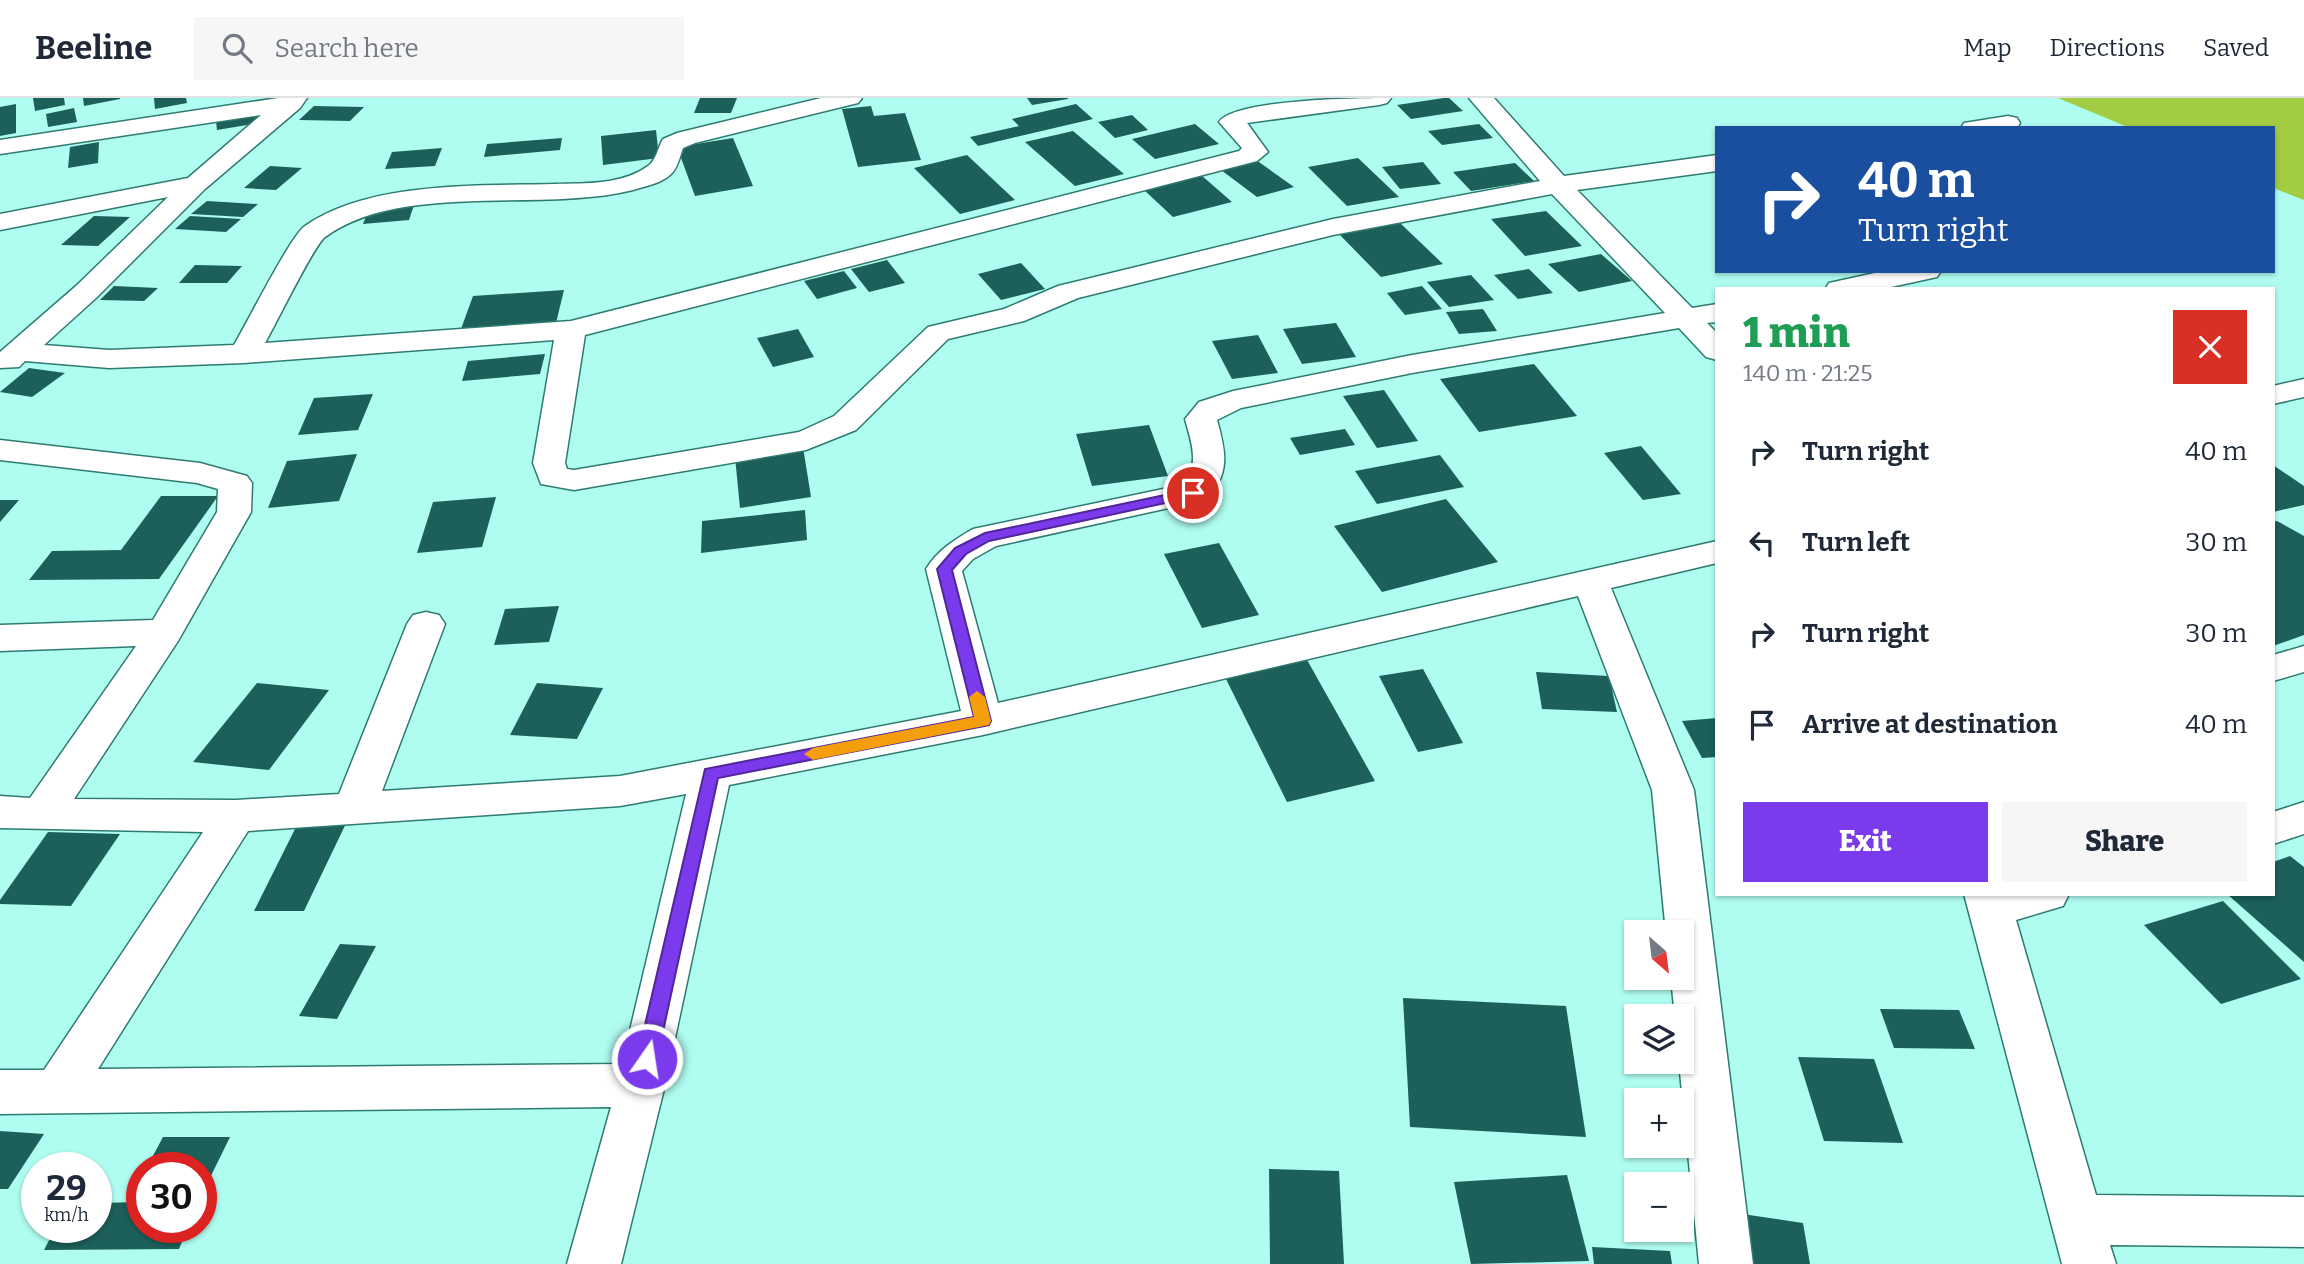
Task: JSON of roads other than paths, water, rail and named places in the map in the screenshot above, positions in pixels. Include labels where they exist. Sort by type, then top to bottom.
[{"type":"street","points":[[244,354],[313,233],[340,218],[393,201],[447,195],[601,190],[644,179],[662,169],[672,144],[686,138],[850,98]]},
{"type":"street","points":[[11,359],[109,359],[244,354],[571,330],[1248,156],[1256,152],[1254,146],[1231,122],[1241,117],[1378,98]]},
{"type":"street","points":[[1481,98],[1558,185],[1701,316],[1715,347]]},
{"type":"street","points":[[11,359],[195,184],[293,100]]},
{"type":"street","points":[[0,147],[293,100]]},
{"type":"street","points":[[1987,126],[2008,123]]},
{"type":"street","points":[[571,330],[550,463],[553,477],[574,480],[806,440],[830,431],[845,423],[938,333],[1014,315],[1068,292],[1333,227],[1558,185],[1715,163]]},
{"type":"street","points":[[0,222],[195,184]]},
{"type":"street","points":[[1849,287],[1917,273]]},
{"type":"street","points":[[983,721],[944,569],[961,551],[985,537],[1193,493],[1205,484],[1212,465],[1201,419],[1210,409],[1233,400],[1412,364],[1701,316]]},
{"type":"street","points":[[2275,395],[2304,388]]},
{"type":"street","points":[[0,450],[200,473],[235,483],[234,512],[165,632],[41,816]]},
{"type":"street","points":[[0,812],[41,816],[236,816],[620,790],[983,721],[1715,552]]},
{"type":"street","points":[[1590,580],[1673,790],[1726,1264]]},
{"type":"street","points":[[354,808],[426,624]]},
{"type":"street","points":[[0,638],[165,632]]},
{"type":"street","points":[[2275,667],[2304,659]]},
{"type":"street","points":[[594,1264],[641,1085],[711,773]]},
{"type":"street","points":[[57,1091],[236,816]]},
{"type":"street","points":[[2275,827],[2304,818]]},
{"type":"street","points":[[2032,896],[1987,902],[2082,1242],[2304,1222]]},
{"type":"street","points":[[0,1092],[641,1085]]}]
